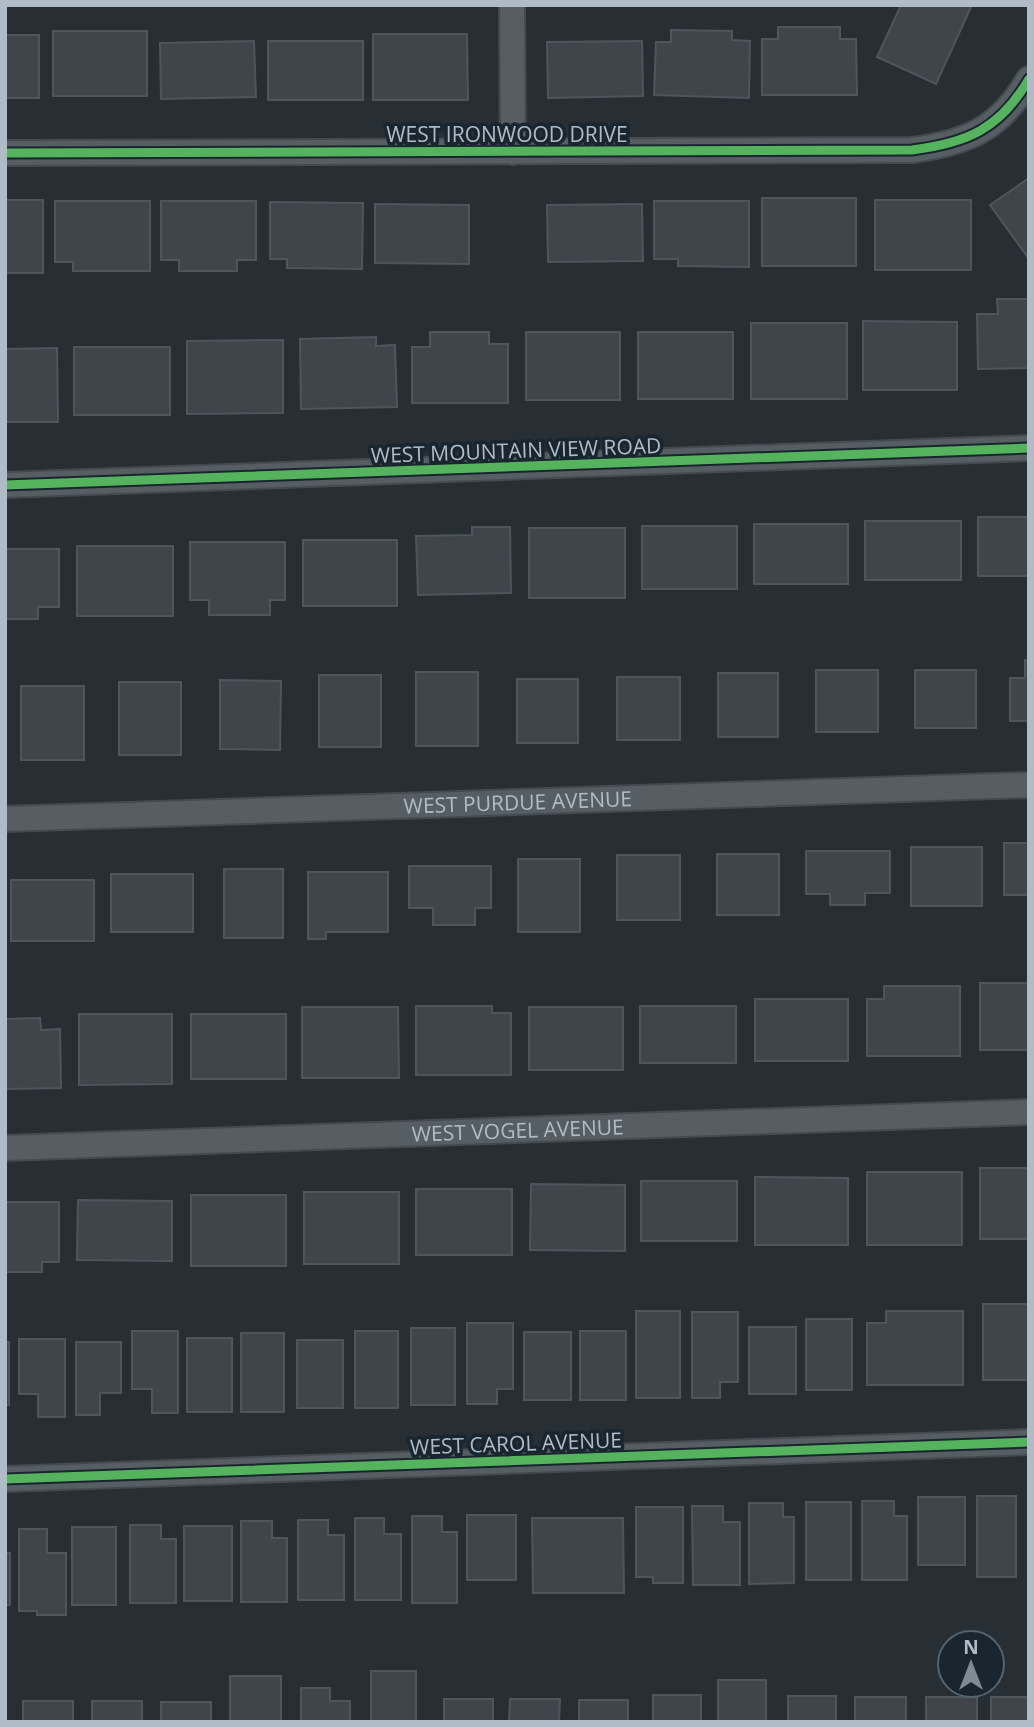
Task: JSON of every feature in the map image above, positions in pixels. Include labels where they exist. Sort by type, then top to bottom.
[{"type":"street","points":[[512,5],[513,152]]},
{"type":"street","name":"WEST IRONWOOD DRIVE","points":[[5,153],[912,150],[969,138],[989,127],[1018,97],[1029,79]]},
{"type":"street","name":"WEST MOUNTAIN VIEW ROAD","points":[[5,485],[1029,448]]},
{"type":"street","name":"WEST PURDUE AVENUE","points":[[5,819],[1029,785]]},
{"type":"street","name":"WEST VOGEL AVENUE","points":[[5,1148],[1029,1112]]},
{"type":"street","name":"WEST CAROL AVENUE","points":[[5,1479],[1029,1442]]},
{"type":"building","points":[[901,5],[972,5],[936,84],[877,57]]},
{"type":"building","points":[[778,27],[840,27],[840,39],[856,39],[857,95],[762,95],[762,39],[778,39]]},
{"type":"building","points":[[671,30],[732,31],[732,40],[750,41],[749,98],[654,95],[656,42],[671,42]]},
{"type":"building","points":[[53,31],[147,31],[147,96],[53,96]]},
{"type":"building","points":[[373,34],[467,34],[468,100],[373,100]]},
{"type":"building","points":[[5,35],[39,35],[39,98],[5,98]]},
{"type":"building","points":[[254,41],[256,97],[161,99],[160,43]]},
{"type":"building","points":[[268,41],[363,41],[363,100],[268,100]]},
{"type":"building","points":[[642,41],[643,96],[548,98],[547,42]]},
{"type":"building","points":[[1029,178],[1029,259],[990,205]]},
{"type":"building","points":[[762,198],[856,198],[856,266],[762,266]]},
{"type":"building","points":[[5,200],[43,200],[43,273],[5,273]]},
{"type":"building","points":[[875,200],[971,200],[971,270],[875,270]]},
{"type":"building","points":[[55,201],[150,201],[150,271],[73,271],[73,262],[55,262]]},
{"type":"building","points":[[161,201],[256,201],[256,260],[237,260],[237,271],[179,271],[179,260],[161,260]]},
{"type":"building","points":[[654,201],[749,201],[749,267],[678,266],[678,259],[654,259]]},
{"type":"building","points":[[270,202],[363,203],[362,269],[287,268],[287,259],[270,259]]},
{"type":"building","points":[[375,204],[469,205],[469,264],[375,263]]},
{"type":"building","points":[[642,204],[643,261],[548,262],[547,205]]},
{"type":"building","points":[[997,299],[1029,299],[1029,368],[978,369],[977,314],[998,314]]},
{"type":"building","points":[[863,321],[957,322],[957,390],[863,390]]},
{"type":"building","points":[[751,323],[847,323],[847,399],[751,399]]},
{"type":"building","points":[[430,332],[489,332],[489,344],[508,344],[508,403],[412,403],[412,347],[430,347]]},
{"type":"building","points":[[526,332],[620,332],[620,400],[526,400]]},
{"type":"building","points":[[638,332],[733,332],[733,399],[638,399]]},
{"type":"building","points":[[376,337],[376,346],[395,345],[397,407],[301,409],[300,339]]},
{"type":"building","points":[[283,340],[283,413],[187,414],[187,341]]},
{"type":"building","points":[[74,347],[170,347],[170,415],[74,415]]},
{"type":"building","points":[[57,348],[58,422],[5,422],[5,349]]},
{"type":"building","points":[[978,517],[1029,517],[1029,576],[978,576]]},
{"type":"building","points":[[865,521],[961,521],[961,580],[865,580]]},
{"type":"building","points":[[754,524],[848,524],[848,584],[754,584]]},
{"type":"building","points":[[642,526],[737,526],[737,589],[642,589]]},
{"type":"building","points":[[472,527],[510,527],[511,593],[418,595],[416,536],[472,535]]},
{"type":"building","points":[[529,528],[625,528],[625,598],[529,598]]},
{"type":"building","points":[[303,540],[397,540],[397,606],[303,606]]},
{"type":"building","points":[[190,542],[285,542],[285,600],[270,600],[270,615],[209,615],[209,600],[190,600]]},
{"type":"building","points":[[77,546],[173,546],[173,616],[77,616]]},
{"type":"building","points":[[5,549],[59,549],[59,607],[38,607],[38,619],[5,619]]},
{"type":"building","points":[[1025,660],[1029,660],[1029,721],[1010,721],[1010,678],[1025,678]]},
{"type":"building","points":[[816,670],[878,670],[878,732],[816,732]]},
{"type":"building","points":[[915,670],[976,670],[976,728],[915,728]]},
{"type":"building","points":[[416,672],[478,672],[478,746],[416,746]]},
{"type":"building","points":[[718,673],[778,673],[778,737],[718,737]]},
{"type":"building","points":[[319,675],[381,675],[381,747],[319,747]]},
{"type":"building","points":[[617,677],[680,677],[680,740],[617,740]]},
{"type":"building","points":[[517,679],[578,679],[578,743],[517,743]]},
{"type":"building","points":[[220,680],[281,681],[280,750],[220,749]]},
{"type":"building","points":[[119,682],[181,682],[181,755],[119,755]]},
{"type":"building","points":[[21,686],[84,686],[84,760],[21,760]]},
{"type":"building","points":[[1004,843],[1029,843],[1029,895],[1004,895]]},
{"type":"building","points":[[911,847],[982,847],[982,906],[911,906]]},
{"type":"building","points":[[806,851],[890,851],[890,893],[865,893],[865,905],[830,905],[830,894],[806,894]]},
{"type":"building","points":[[717,854],[779,854],[779,915],[717,915]]},
{"type":"building","points":[[617,855],[680,855],[680,920],[617,920]]},
{"type":"building","points":[[518,859],[580,859],[580,932],[518,932]]},
{"type":"building","points":[[409,866],[491,866],[491,908],[475,908],[475,925],[433,925],[433,908],[409,908]]},
{"type":"building","points":[[224,869],[283,869],[283,938],[224,938]]},
{"type":"building","points":[[308,872],[388,872],[388,932],[326,932],[326,939],[308,939]]},
{"type":"building","points":[[111,874],[193,874],[193,932],[111,932]]},
{"type":"building","points":[[11,880],[94,880],[94,941],[11,941]]},
{"type":"building","points":[[980,983],[1029,983],[1029,1050],[980,1050]]},
{"type":"building","points":[[884,986],[960,986],[960,1056],[867,1056],[867,999],[884,999]]},
{"type":"building","points":[[755,999],[848,999],[848,1061],[755,1061]]},
{"type":"building","points":[[416,1006],[492,1006],[492,1013],[511,1013],[511,1075],[416,1075]]},
{"type":"building","points":[[640,1006],[736,1006],[736,1063],[640,1063]]},
{"type":"building","points":[[302,1007],[398,1007],[399,1078],[302,1078]]},
{"type":"building","points":[[529,1007],[623,1007],[623,1070],[529,1070]]},
{"type":"building","points":[[79,1014],[172,1014],[172,1084],[79,1085]]},
{"type":"building","points":[[191,1014],[286,1014],[286,1079],[191,1079]]},
{"type":"building","points":[[40,1018],[41,1030],[60,1029],[61,1088],[5,1089],[5,1019]]},
{"type":"building","points":[[980,1168],[1029,1168],[1029,1239],[980,1239]]},
{"type":"building","points":[[867,1172],[962,1172],[962,1245],[867,1245]]},
{"type":"building","points":[[755,1177],[848,1178],[848,1245],[755,1245]]},
{"type":"building","points":[[641,1181],[737,1181],[737,1241],[641,1241]]},
{"type":"building","points":[[531,1184],[625,1185],[625,1251],[530,1250]]},
{"type":"building","points":[[416,1189],[512,1189],[512,1255],[416,1255]]},
{"type":"building","points":[[304,1192],[399,1192],[399,1264],[304,1264]]},
{"type":"building","points":[[191,1195],[286,1195],[286,1266],[191,1266]]},
{"type":"building","points":[[78,1200],[172,1201],[172,1261],[77,1260]]},
{"type":"building","points":[[5,1202],[59,1202],[59,1262],[42,1262],[42,1272],[5,1272]]},
{"type":"building","points":[[983,1304],[1029,1304],[1029,1380],[983,1380]]},
{"type":"building","points":[[636,1311],[680,1311],[680,1398],[636,1398]]},
{"type":"building","points":[[886,1311],[963,1311],[963,1385],[867,1385],[867,1323],[886,1323]]},
{"type":"building","points":[[692,1312],[738,1312],[738,1382],[720,1382],[720,1398],[692,1398]]},
{"type":"building","points":[[806,1319],[852,1319],[852,1390],[806,1390]]},
{"type":"building","points":[[467,1323],[513,1323],[513,1389],[497,1389],[497,1404],[467,1404]]},
{"type":"building","points":[[749,1327],[796,1327],[796,1394],[749,1394]]},
{"type":"building","points":[[411,1328],[455,1328],[455,1405],[411,1405]]},
{"type":"building","points":[[132,1331],[178,1331],[178,1413],[152,1413],[152,1389],[132,1389]]},
{"type":"building","points":[[355,1331],[398,1331],[398,1408],[355,1408]]},
{"type":"building","points":[[580,1331],[626,1331],[626,1400],[580,1400]]},
{"type":"building","points":[[524,1332],[571,1332],[571,1400],[524,1400]]},
{"type":"building","points":[[241,1333],[284,1333],[284,1412],[241,1412]]},
{"type":"building","points":[[187,1338],[232,1338],[232,1412],[187,1412]]},
{"type":"building","points":[[19,1339],[65,1339],[65,1417],[38,1417],[38,1394],[19,1394]]},
{"type":"building","points":[[297,1340],[343,1340],[343,1408],[297,1408]]},
{"type":"building","points":[[5,1342],[9,1342],[9,1405],[5,1405]]},
{"type":"building","points":[[76,1342],[121,1342],[121,1393],[100,1393],[100,1415],[76,1415]]},
{"type":"building","points":[[977,1496],[1016,1496],[1016,1577],[977,1577]]},
{"type":"building","points":[[918,1497],[965,1497],[965,1565],[918,1565]]},
{"type":"building","points":[[862,1501],[894,1501],[894,1516],[907,1516],[907,1580],[862,1580]]},
{"type":"building","points":[[806,1502],[851,1502],[851,1580],[806,1580]]},
{"type":"building","points":[[749,1503],[783,1503],[783,1517],[794,1517],[794,1583],[749,1584]]},
{"type":"building","points":[[692,1506],[723,1506],[723,1522],[740,1522],[740,1585],[693,1585]]},
{"type":"building","points":[[636,1507],[683,1507],[683,1583],[653,1583],[653,1577],[636,1577]]},
{"type":"building","points":[[467,1515],[516,1515],[516,1580],[467,1580]]},
{"type":"building","points":[[412,1516],[442,1516],[442,1532],[457,1532],[457,1603],[412,1603]]},
{"type":"building","points":[[355,1518],[384,1518],[384,1534],[401,1534],[401,1600],[355,1600]]},
{"type":"building","points":[[532,1518],[623,1518],[624,1593],[533,1593]]},
{"type":"building","points":[[298,1520],[328,1520],[328,1535],[344,1535],[344,1600],[298,1600]]},
{"type":"building","points":[[241,1521],[272,1521],[272,1538],[287,1538],[287,1602],[241,1602]]},
{"type":"building","points":[[130,1525],[161,1525],[161,1539],[176,1539],[176,1603],[130,1603]]},
{"type":"building","points":[[184,1526],[232,1526],[232,1601],[184,1601]]},
{"type":"building","points":[[72,1527],[116,1527],[116,1605],[72,1605]]},
{"type":"building","points":[[19,1529],[47,1529],[47,1553],[66,1553],[66,1615],[37,1615],[37,1611],[19,1611]]},
{"type":"building","points":[[5,1553],[10,1553],[10,1605],[5,1605]]},
{"type":"building","points":[[371,1671],[416,1671],[416,1722],[371,1722]]},
{"type":"building","points":[[230,1676],[281,1676],[281,1722],[230,1722]]},
{"type":"building","points":[[718,1680],[766,1680],[766,1722],[718,1722]]},
{"type":"building","points":[[301,1688],[330,1688],[330,1701],[350,1701],[350,1722],[301,1722]]},
{"type":"building","points":[[653,1695],[701,1695],[701,1722],[653,1722]]},
{"type":"building","points":[[788,1696],[836,1696],[836,1722],[788,1722]]},
{"type":"building","points":[[855,1697],[906,1697],[906,1722],[855,1722]]},
{"type":"building","points":[[926,1697],[977,1699],[977,1722],[926,1722]]},
{"type":"building","points":[[1029,1697],[1029,1722],[991,1722],[991,1699]]},
{"type":"building","points":[[444,1699],[493,1699],[493,1722],[444,1722]]},
{"type":"building","points":[[510,1699],[560,1699],[559,1722],[509,1722]]},
{"type":"building","points":[[579,1700],[628,1700],[628,1722],[579,1722]]},
{"type":"building","points":[[23,1701],[73,1701],[73,1722],[23,1722]]},
{"type":"building","points":[[92,1701],[142,1701],[142,1722],[92,1722]]},
{"type":"building","points":[[161,1702],[211,1702],[211,1722],[161,1722]]},
{"type":"cycle path","points":[[5,153],[912,150],[949,143],[980,131],[1006,110],[1029,79]]},
{"type":"cycle path","points":[[5,485],[1029,448]]},
{"type":"cycle path","points":[[5,1479],[1029,1442]]}]
